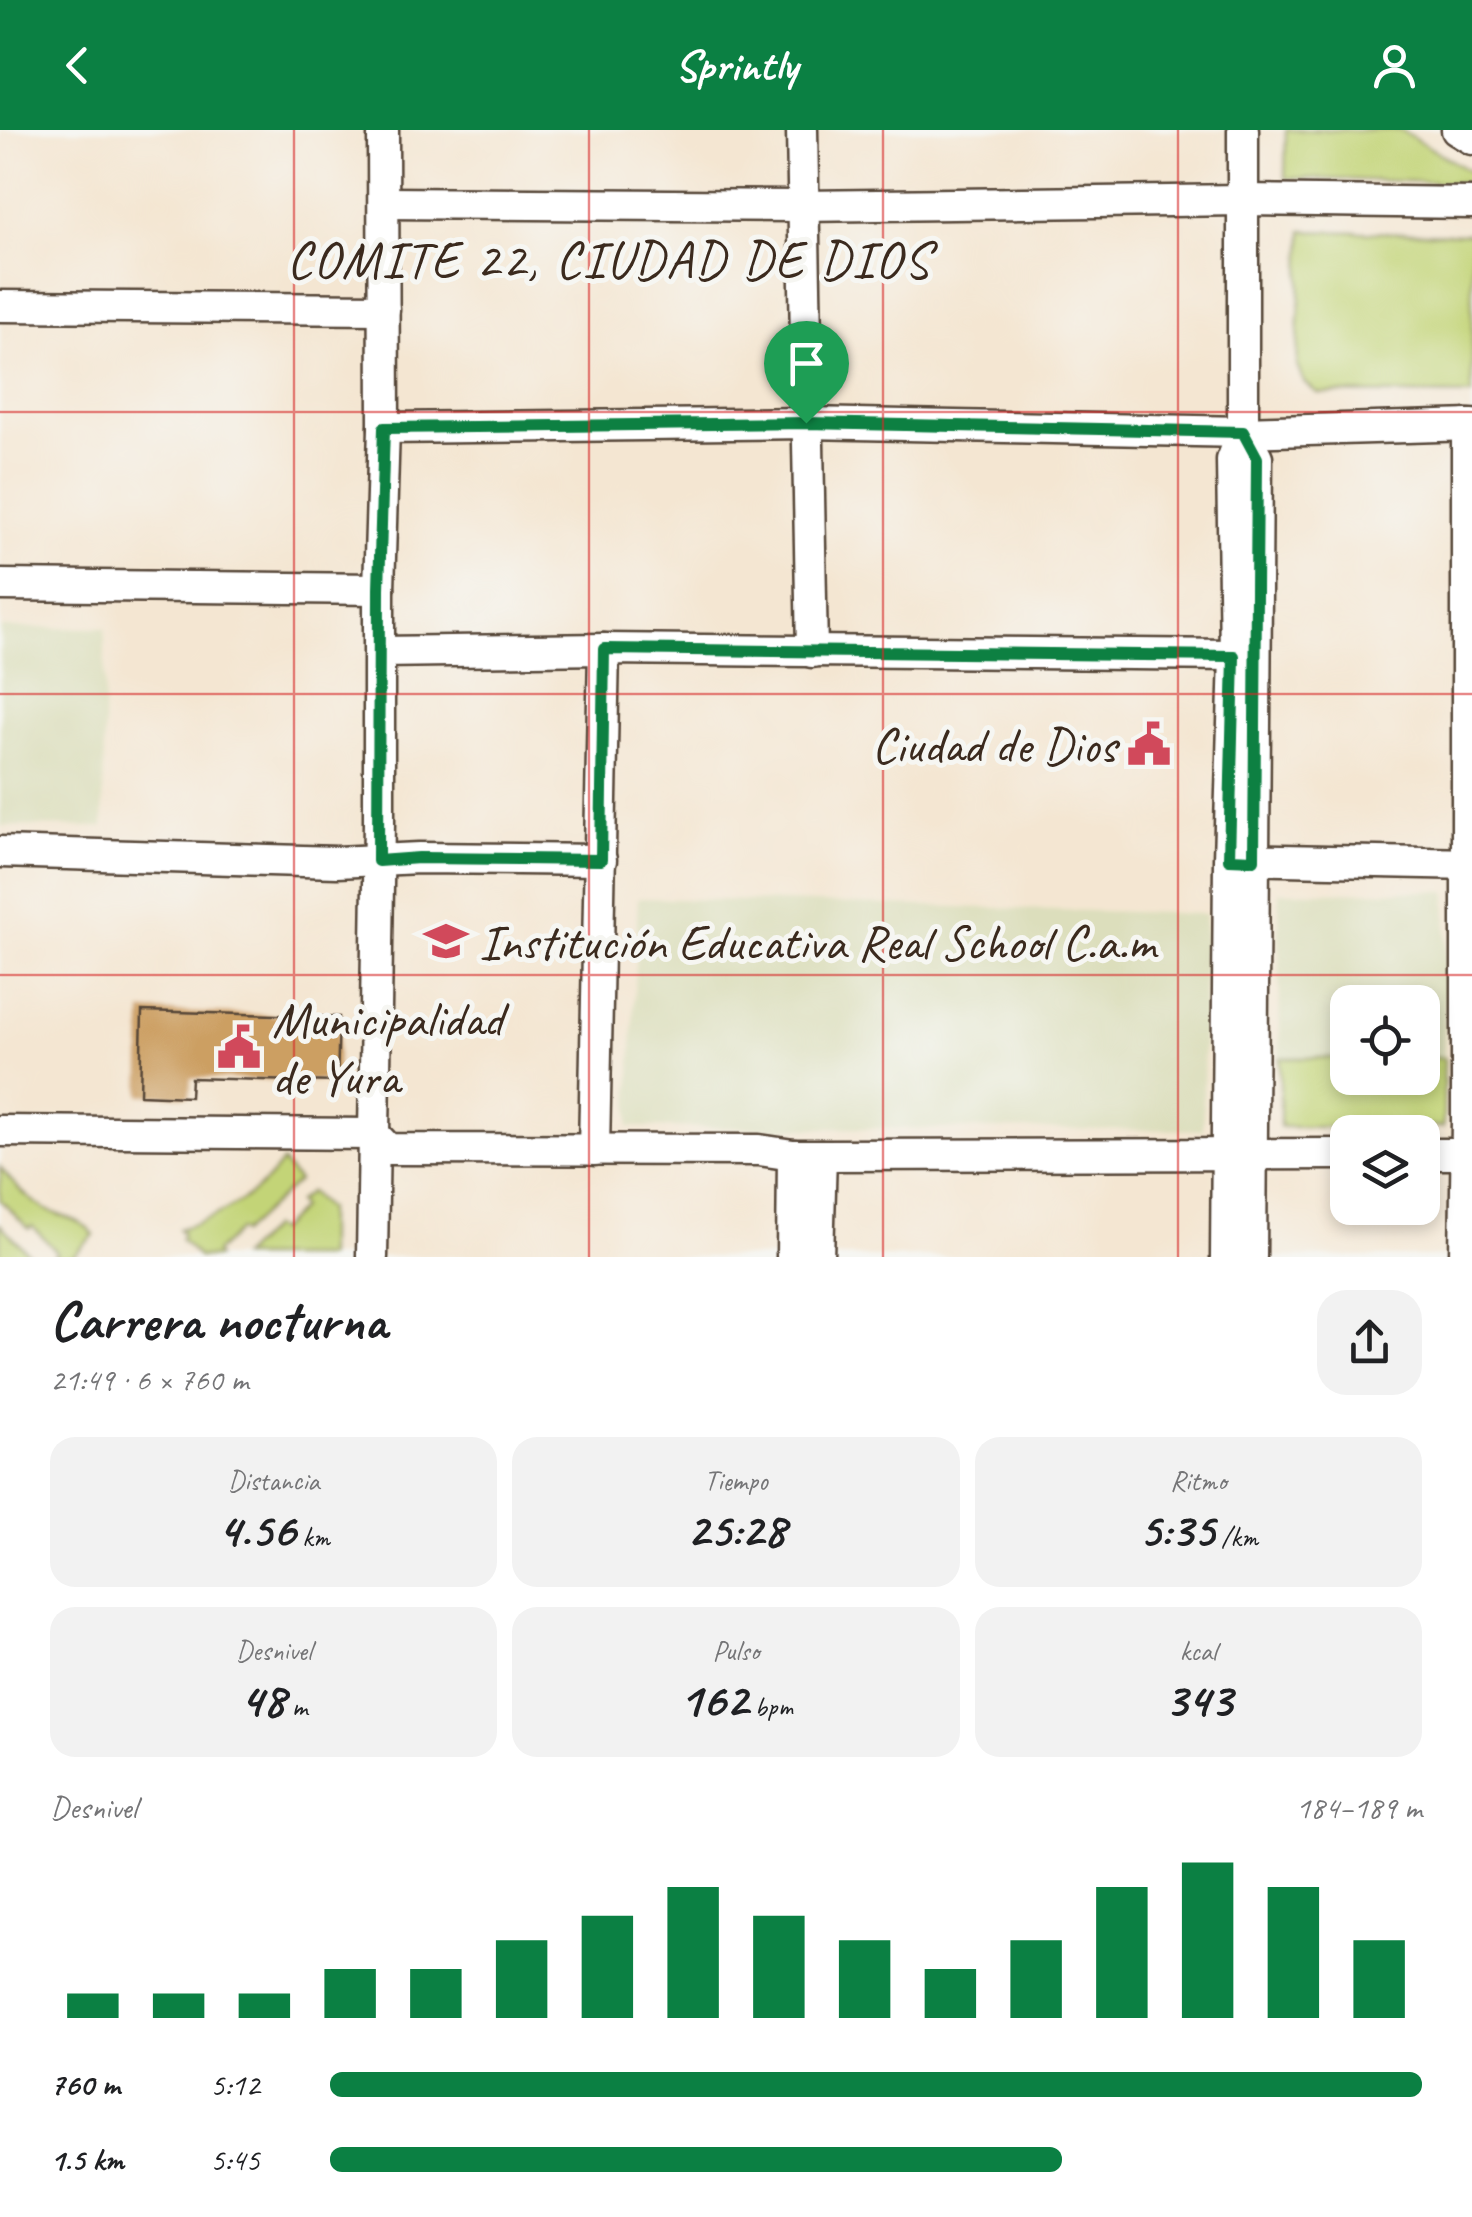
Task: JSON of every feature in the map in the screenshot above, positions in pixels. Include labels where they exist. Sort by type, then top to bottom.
[{"type":"street","points":[[372,1257],[384,428],[382,130]]},
{"type":"street","points":[[802,130],[812,652]]},
{"type":"street","points":[[1242,859],[1232,460],[1243,432],[1244,130]]},
{"type":"street","points":[[1457,130],[1472,139]]},
{"type":"street","points":[[384,203],[1472,203]]},
{"type":"street","points":[[0,306],[384,309]]},
{"type":"street","points":[[384,428],[806,423],[1243,432],[1470,425],[1465,1257]]},
{"type":"street","points":[[1243,432],[1257,458],[1242,859],[1240,1154],[1251,1257]]},
{"type":"street","points":[[0,585],[379,589]]},
{"type":"street","points":[[380,652],[604,649],[1234,656]]},
{"type":"street","points":[[594,1150],[604,649]]},
{"type":"street","points":[[0,852],[378,861],[601,860]]},
{"type":"street","points":[[1242,859],[1470,864]]},
{"type":"street","points":[[0,1130],[374,1134],[388,1150],[759,1150],[807,1155],[1330,1154]]},
{"type":"street","points":[[1226,1257],[1240,1154]]},
{"type":"street","points":[[1440,1154],[1467,1154]]},
{"type":"street","points":[[792,1257],[807,1155]]},
{"type":"street","points":[[807,1155],[818,1257]]},
{"type":"shaded area","points":[[0,628],[105,628],[103,827],[0,826]]},
{"type":"shaded area","points":[[1447,891],[1444,1058],[1440,1058],[1440,985],[1330,985],[1330,1058],[1280,1058],[1279,892]]},
{"type":"shaded area","points":[[638,898],[1205,914],[1203,1130],[629,1127]]},
{"type":"green space","points":[[1286,130],[1401,130],[1472,173],[1472,183],[1285,178]]},
{"type":"green space","points":[[1303,231],[1472,234],[1472,395],[1317,393],[1304,382],[1297,366]]},
{"type":"green space","points":[[1280,1058],[1330,1058],[1330,1095],[1440,1095],[1440,1058],[1444,1058],[1443,1127],[1440,1115],[1330,1115],[1330,1127],[1280,1127]]},
{"type":"green space","points":[[282,1162],[298,1181],[242,1233],[239,1230],[215,1252],[217,1257],[198,1257],[180,1239],[183,1235],[179,1229],[236,1204],[261,1186]]},
{"type":"green space","points":[[0,1167],[37,1204],[84,1225],[94,1235],[72,1257],[56,1257],[57,1252],[32,1226],[29,1229],[0,1200]]},
{"type":"green space","points":[[310,1192],[327,1209],[327,1257],[240,1257],[272,1227],[278,1231],[301,1208],[297,1202]]},
{"type":"green space","points":[[0,1224],[32,1257],[0,1257]]},
{"type":"building","name":"Municipalidad de Yura","points":[[142,1011],[339,1017],[337,1082],[191,1078],[190,1097],[140,1095]]},
{"type":"place","name":"Ciudad de Dios","points":[[1149,744]]},
{"type":"place","name":"Institución Educativa Real School C.a.m","points":[[446,941]]},
{"type":"place","name":"Municipalidad de Yura","points":[[239,1047]]},
{"type":"district","name":"COMITE 22, CIUDAD DE DIOS","points":[[609,259]]},
{"type":"route","points":[[806,423],[1243,432],[1257,458],[1254,860],[1229,859],[1234,656],[604,649],[601,860],[378,861],[384,428],[806,423]]}]
